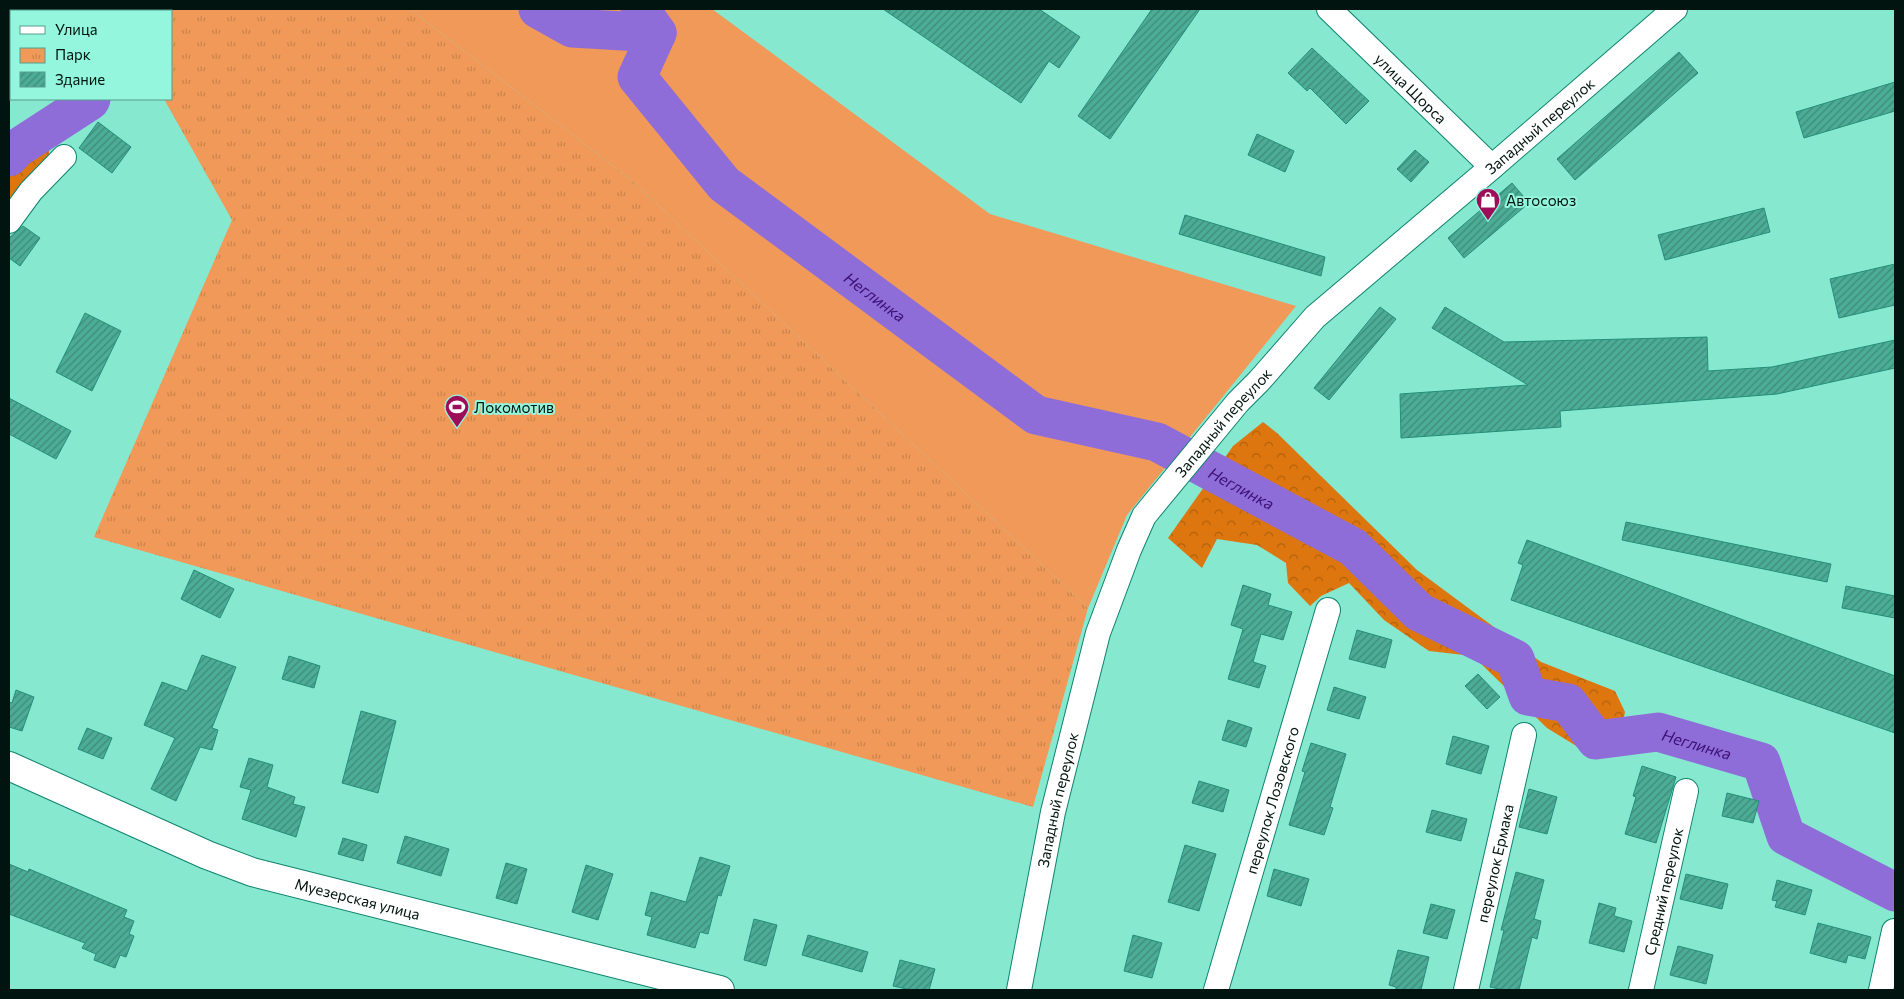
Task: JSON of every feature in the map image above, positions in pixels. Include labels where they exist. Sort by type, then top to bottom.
[{"type":"main road","name":"Муезерская улица","points":[[9,766],[207,855],[252,872],[720,990]]},
{"type":"street","name":"улица Щорса","points":[[1329,9],[1492,167]]},
{"type":"street","name":"Западный переулок","points":[[1019,990],[1053,812],[1098,633],[1129,550],[1144,516],[1238,402],[1315,317],[1675,9]]},
{"type":"street","points":[[9,221],[31,191],[64,158]]},
{"type":"street","name":"переулок Лозовского","points":[[1216,990],[1328,610]]},
{"type":"street","name":"переулок Ермака","points":[[1466,990],[1524,735]]},
{"type":"street","name":"Средний переулок","points":[[1641,990],[1686,791]]},
{"type":"street","points":[[1881,990],[1894,931]]},
{"type":"green space","points":[[410,9],[712,9],[990,214],[1296,306],[1127,515],[1088,608],[631,180]]},
{"type":"green space","points":[[410,9],[631,180],[1088,608],[1033,807],[94,537],[232,220],[165,100],[172,100],[172,10],[151,10]]},
{"type":"green space","points":[[33,144],[49,150],[49,162],[9,209],[9,169]]},
{"type":"green space","points":[[1263,422],[1277,433],[1417,570],[1541,662],[1615,691],[1625,712],[1622,726],[1591,755],[1547,728],[1473,656],[1429,651],[1384,620],[1349,583],[1321,596],[1310,606],[1288,583],[1286,563],[1257,545],[1217,539],[1202,568],[1168,538],[1233,446]]},
{"type":"building","points":[[883,9],[1039,9],[1080,37],[1059,68],[1049,61],[1021,103]]},
{"type":"building","points":[[1152,9],[1200,9],[1110,139],[1078,116]]},
{"type":"building","points":[[1312,48],[1369,101],[1346,124],[1310,88],[1307,91],[1288,73]]},
{"type":"building","points":[[1679,52],[1698,73],[1575,180],[1557,159]]},
{"type":"building","points":[[1895,82],[1895,111],[1804,138],[1796,112]]},
{"type":"building","points":[[98,122],[131,147],[112,173],[79,148]]},
{"type":"building","points":[[1257,134],[1294,151],[1285,172],[1248,155]]},
{"type":"building","points":[[1415,150],[1429,162],[1411,182],[1397,169]]},
{"type":"building","name":"Автосоюз","points":[[1512,183],[1529,203],[1464,258],[1448,238]]},
{"type":"building","points":[[1764,208],[1770,232],[1665,260],[1658,235]]},
{"type":"building","points":[[1185,215],[1325,257],[1321,276],[1179,234]]},
{"type":"building","points":[[23,226],[40,238],[20,266],[9,258],[9,238]]},
{"type":"building","points":[[1895,264],[1895,305],[1839,318],[1830,279]]},
{"type":"building","points":[[1380,307],[1396,319],[1329,400],[1314,388]]},
{"type":"building","points":[[1445,307],[1504,342],[1707,337],[1708,371],[1772,367],[1895,340],[1895,368],[1777,394],[1560,411],[1561,427],[1401,438],[1400,394],[1528,385],[1432,328]]},
{"type":"building","points":[[85,313],[121,331],[92,391],[56,372]]},
{"type":"building","points":[[9,398],[71,431],[56,459],[9,434]]},
{"type":"building","points":[[1626,522],[1831,564],[1827,582],[1622,540]]},
{"type":"building","points":[[1527,540],[1895,676],[1895,733],[1511,600],[1523,565],[1518,563]]},
{"type":"building","points":[[194,570],[234,589],[220,618],[181,599]]},
{"type":"building","points":[[1243,585],[1271,594],[1268,605],[1292,612],[1283,640],[1261,634],[1253,662],[1266,666],[1259,688],[1228,679],[1243,629],[1231,625]]},
{"type":"building","points":[[1846,586],[1895,596],[1895,618],[1842,608]]},
{"type":"building","points":[[1357,630],[1392,640],[1385,668],[1349,659]]},
{"type":"building","points":[[202,655],[236,667],[212,728],[218,730],[212,750],[200,747],[176,801],[151,789],[175,738],[144,725],[162,682],[187,691]]},
{"type":"building","points":[[289,656],[320,666],[314,688],[282,679]]},
{"type":"building","points":[[1478,674],[1500,697],[1487,709],[1465,686]]},
{"type":"building","points":[[1334,687],[1366,697],[1359,719],[1327,710]]},
{"type":"building","points":[[16,690],[34,697],[22,731],[9,727],[9,702],[12,703]]},
{"type":"building","points":[[361,711],[396,721],[378,793],[342,783]]},
{"type":"building","points":[[1228,720],[1252,728],[1246,747],[1222,740]]},
{"type":"building","points":[[87,728],[112,738],[103,759],[78,749]]},
{"type":"building","points":[[1453,736],[1489,746],[1481,774],[1446,764]]},
{"type":"building","points":[[1311,743],[1346,754],[1330,807],[1333,808],[1324,835],[1289,825],[1305,772],[1302,771]]},
{"type":"building","points":[[249,758],[273,765],[267,787],[295,797],[293,804],[305,807],[296,837],[242,819],[251,790],[240,787]]},
{"type":"building","points":[[1642,766],[1676,777],[1656,843],[1625,834],[1636,797],[1633,796]]},
{"type":"building","points":[[1199,781],[1229,790],[1223,812],[1192,803]]},
{"type":"building","points":[[1529,789],[1557,797],[1547,834],[1519,827]]},
{"type":"building","points":[[1727,793],[1759,801],[1753,823],[1722,816]]},
{"type":"building","points":[[1432,810],[1467,819],[1461,841],[1426,832]]},
{"type":"building","points":[[405,836],[449,849],[441,876],[397,863]]},
{"type":"building","points":[[343,838],[367,845],[363,861],[338,854]]},
{"type":"building","points":[[1185,845],[1216,854],[1199,911],[1168,902]]},
{"type":"building","points":[[700,857],[730,866],[721,896],[718,895],[708,934],[700,932],[695,948],[647,935],[652,917],[645,915],[651,892],[686,902]]},
{"type":"building","points":[[506,863],[527,869],[517,904],[496,898]]},
{"type":"building","points":[[9,864],[28,872],[29,869],[127,910],[124,917],[134,921],[129,934],[134,936],[126,957],[120,955],[115,968],[94,960],[96,954],[82,948],[85,943],[9,914]]},
{"type":"building","points":[[586,865],[613,874],[598,920],[572,912]]},
{"type":"building","points":[[1274,869],[1309,879],[1301,906],[1267,896]]},
{"type":"building","points":[[1516,872],[1544,880],[1534,919],[1541,921],[1537,939],[1532,937],[1519,990],[1504,990],[1490,987],[1504,930],[1501,930]]},
{"type":"building","points":[[1686,874],[1728,884],[1722,909],[1680,899]]},
{"type":"building","points":[[1777,880],[1812,890],[1805,915],[1775,907],[1777,901],[1772,900]]},
{"type":"building","points":[[1599,903],[1616,908],[1614,916],[1632,921],[1624,952],[1589,943]]},
{"type":"building","points":[[1431,904],[1455,910],[1447,939],[1423,933]]},
{"type":"building","points":[[754,919],[777,925],[766,966],[744,960]]},
{"type":"building","points":[[1818,923],[1871,937],[1865,959],[1848,955],[1846,963],[1810,953]]},
{"type":"building","points":[[808,935],[868,952],[862,972],[802,955]]},
{"type":"building","points":[[1133,935],[1162,943],[1152,978],[1124,971]]},
{"type":"building","points":[[1678,946],[1713,955],[1706,984],[1670,975]]},
{"type":"building","points":[[1398,950],[1429,957],[1421,990],[1396,990],[1396,987],[1389,985]]},
{"type":"building","points":[[900,960],[935,969],[929,990],[911,990],[893,986]]},
{"type":"waterway","points":[[538,9],[572,28],[657,33]]},
{"type":"waterway","name":"Неглинка","points":[[640,9],[657,33],[637,77],[724,184],[1036,415],[1157,442],[1353,547],[1419,612],[1515,659],[1528,696],[1568,703],[1596,740],[1658,732],[1761,762],[1786,836],[1895,892]]},
{"type":"waterway","name":"Неглинка","points":[[9,157],[16,149],[90,100]]},
{"type":"place","name":"Автосоюз","points":[[1488,221]]},
{"type":"place","name":"Локомотив","points":[[457,428]]}]
